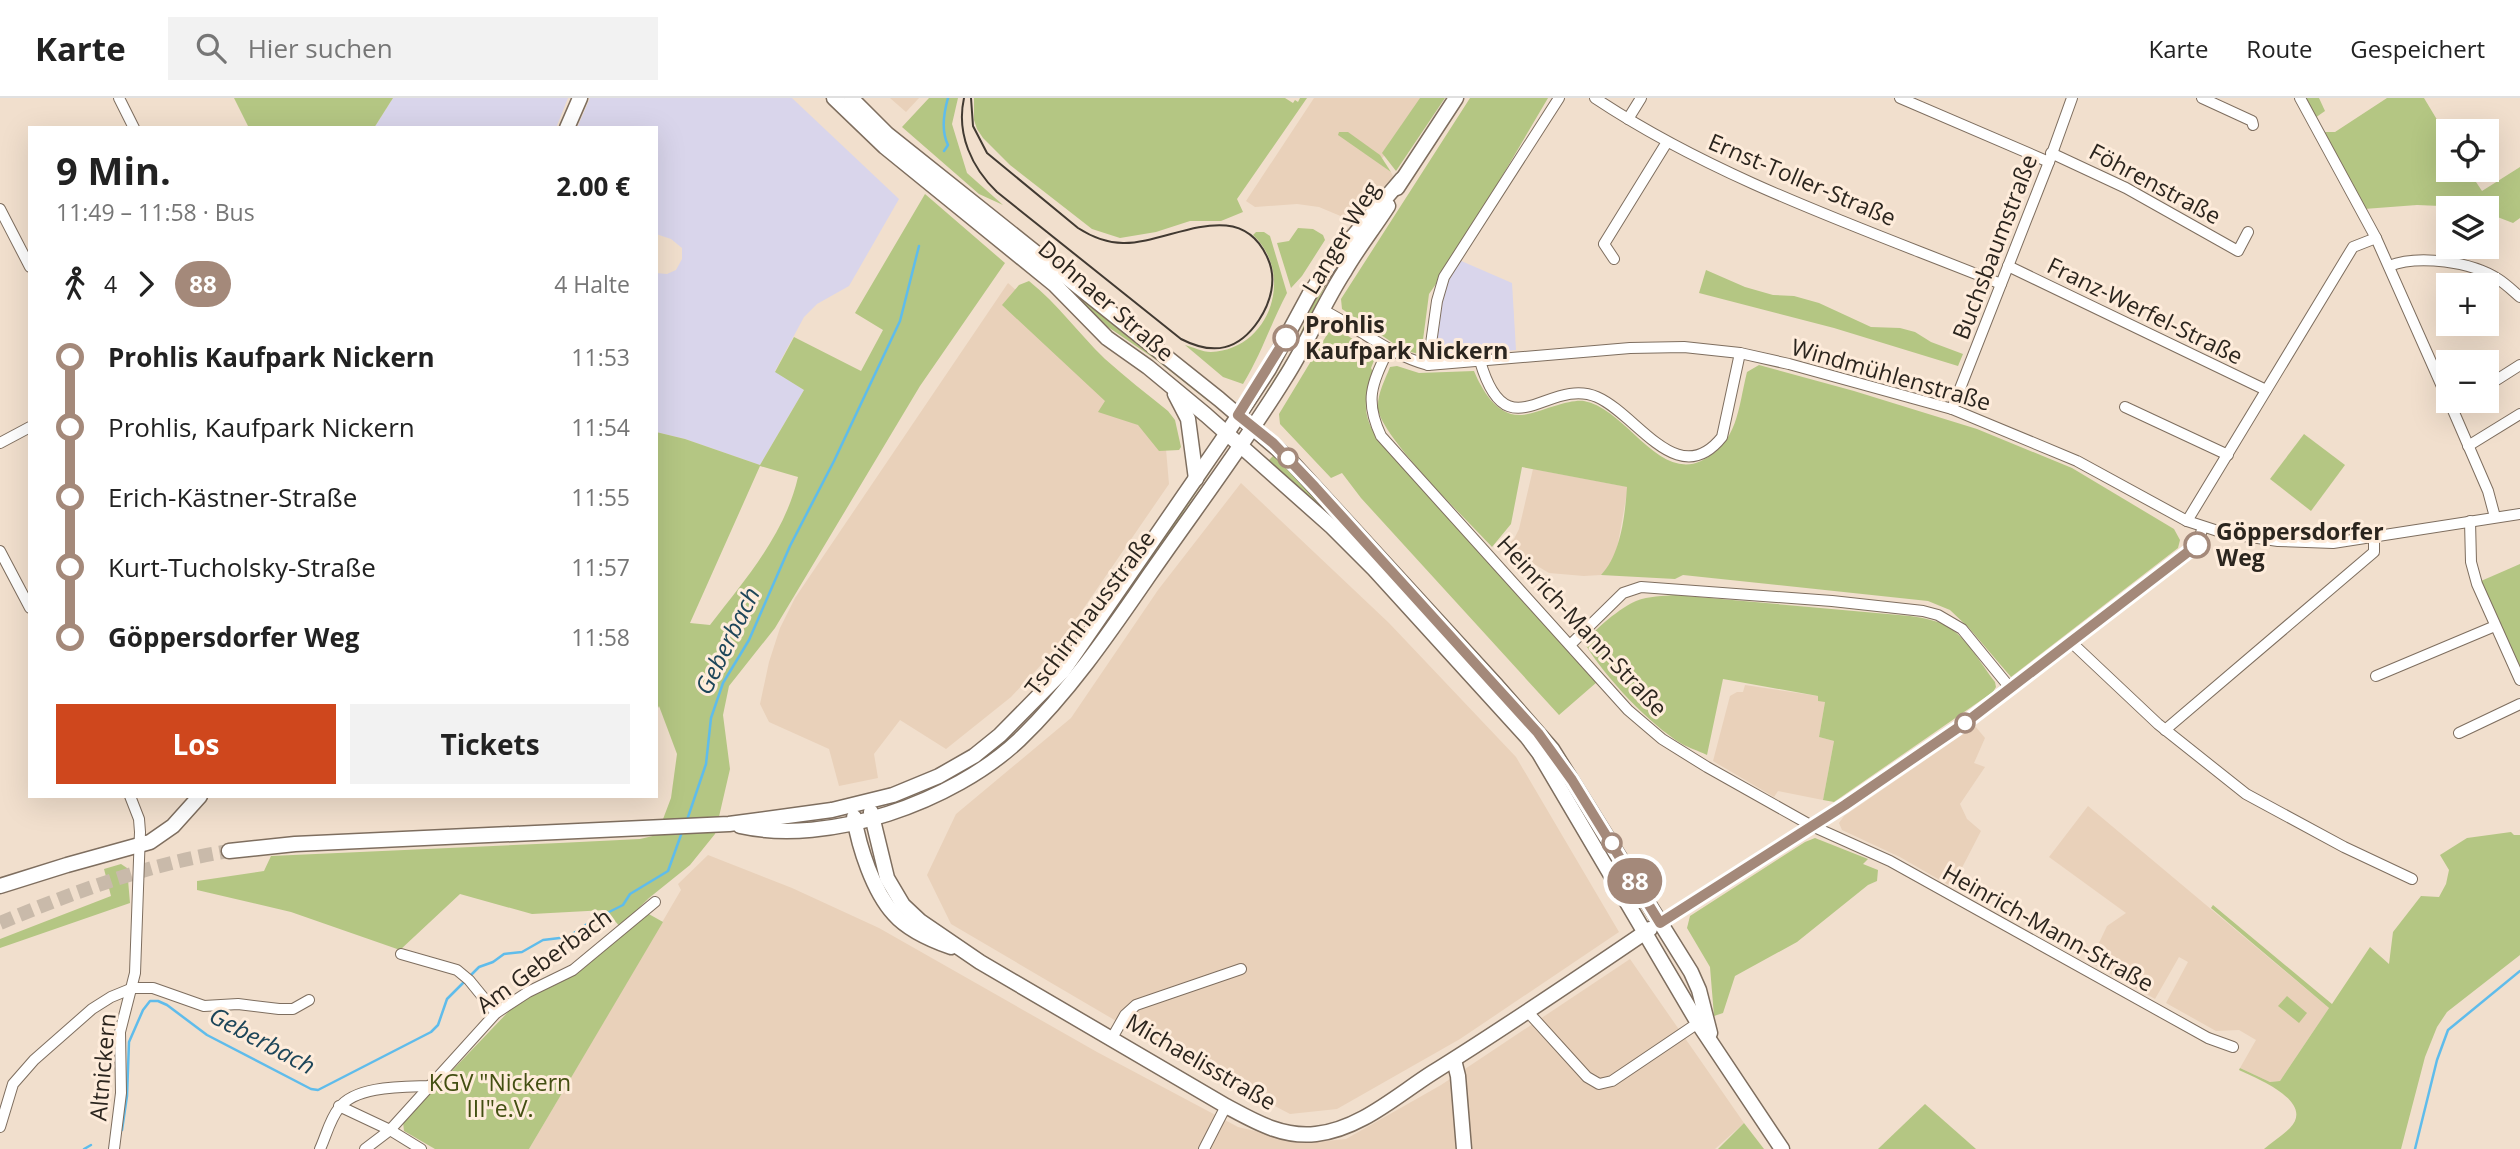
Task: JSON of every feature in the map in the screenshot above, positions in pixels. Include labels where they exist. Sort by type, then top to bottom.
[{"type":"main road","points":[[568,126],[580,98]]},
{"type":"main road","name":"Dohnaer Straße","points":[[834,98],[922,179],[1055,285],[1107,338],[1133,355],[1227,433],[1349,543],[1527,737],[1698,1023],[1782,1149]]},
{"type":"main road","name":"Dohnaer Straße","points":[[850,98],[887,134],[1253,427],[1288,458],[1338,512],[1538,733],[1572,780],[1691,972],[1716,1048]]},
{"type":"main road","name":"Langer Weg","points":[[1238,415],[1269,369],[1309,295],[1332,261],[1402,179],[1456,98]]},
{"type":"main road","name":"Langer Weg","points":[[1253,427],[1298,357],[1344,270],[1389,205],[1402,179]]},
{"type":"main road","points":[[1171,387],[1188,419],[1196,479]]},
{"type":"main road","name":"Tschirnhausstraße","points":[[229,851],[295,844],[724,824],[788,817],[868,802],[939,776],[974,756],[1000,735],[1063,671],[1238,415]]},
{"type":"main road","name":"Tschirnhausstraße","points":[[724,824],[761,831],[855,824],[872,820],[934,795],[972,775],[1018,741],[1074,679],[1102,642],[1253,427]]},
{"type":"main road","points":[[0,886],[67,864],[139,846],[173,826],[198,798]]},
{"type":"main road","name":"Michaelisstraße","points":[[868,802],[887,878],[903,905],[920,921],[965,953],[1226,1105],[1264,1126],[1297,1134],[1330,1131],[1369,1114],[1660,923]]},
{"type":"main road","name":"Michaelisstraße","points":[[852,805],[858,841],[875,883],[893,913],[935,942],[965,953]]},
{"type":"main road","points":[[1454,1060],[1458,1076],[1464,1149]]},
{"type":"street","points":[[118,98],[133,126]]},
{"type":"street","points":[[1428,365],[1437,300],[1444,277],[1559,98]]},
{"type":"street","name":"Ernst-Toller-Straße","points":[[1595,98],[1667,142],[1808,207],[2001,284]]},
{"type":"street","points":[[1628,119],[1641,98]]},
{"type":"street","name":"Föhrenstraße","points":[[1900,98],[2126,188],[2238,251],[2248,232]]},
{"type":"street","name":"Buchsbaumstraße","points":[[1952,409],[2072,98]]},
{"type":"street","points":[[2202,98],[2252,121],[2253,125]]},
{"type":"street","points":[[2301,98],[2376,238],[2436,372]]},
{"type":"street","points":[[1614,259],[1604,244],[1667,142]]},
{"type":"street","points":[[0,209],[28,263]]},
{"type":"street","points":[[2187,521],[2353,247],[2376,238]]},
{"type":"street","points":[[2389,266],[2400,261],[2463,264],[2497,278],[2520,297]]},
{"type":"street","name":"Franz-Werfel-Straße","points":[[2008,266],[2266,390]]},
{"type":"street","name":"Windmühlenstraße","points":[[1323,310],[1388,350],[1428,365],[1630,348],[1684,347],[1740,353],[1789,364],[1952,409],[2077,461],[2187,521],[2203,527],[2284,542],[2333,543],[2374,539],[2520,514]]},
{"type":"street","name":"Heinrich-Mann-Straße","points":[[1388,350],[1371,397],[1372,416],[1381,436],[1628,710],[1662,739],[1812,826],[1890,861],[2208,1038],[2233,1047]]},
{"type":"street","points":[[1480,361],[1492,393],[1504,404],[1519,409],[1574,394],[1595,396],[1617,409],[1665,450],[1677,456],[1694,456],[1713,448],[1722,437],[1740,353]]},
{"type":"street","points":[[2499,378],[2520,365]]},
{"type":"street","points":[[2125,407],[2228,456]]},
{"type":"street","points":[[2454,413],[2488,491],[2495,517]]},
{"type":"street","points":[[2469,446],[2520,414]]},
{"type":"street","points":[[0,443],[28,428]]},
{"type":"street","points":[[2470,522],[2471,562],[2477,584],[2520,680]]},
{"type":"street","points":[[1660,923],[1812,826],[1965,723],[2197,545],[2203,527]]},
{"type":"street","points":[[2165,730],[2374,552],[2374,539]]},
{"type":"street","points":[[0,551],[28,604]]},
{"type":"street","points":[[1571,644],[1623,593],[1641,587],[1832,601],[1923,611],[1950,620],[1962,629],[2011,689]]},
{"type":"street","points":[[2376,676],[2495,626]]},
{"type":"street","points":[[2071,642],[2165,730],[2246,794],[2344,848],[2412,879]]},
{"type":"street","points":[[2459,733],[2520,704]]},
{"type":"street","name":"Altnickern","points":[[114,1149],[121,1093],[120,1032],[135,973],[139,819],[131,798]]},
{"type":"street","name":"Am Geberbach","points":[[366,1149],[390,1130],[496,1013],[528,992],[573,970],[655,902]]},
{"type":"street","points":[[401,954],[443,965],[466,978],[496,1013]]},
{"type":"street","points":[[1111,1038],[1125,1015],[1136,1005],[1241,969]]},
{"type":"street","name":"Altnickern","points":[[0,1127],[13,1084],[34,1060],[92,1009],[111,997],[133,989],[162,990],[195,1004],[214,1007],[238,1004],[279,1009],[293,1009],[309,1000]]},
{"type":"street","points":[[1528,1012],[1587,1077],[1599,1084],[1612,1081],[1698,1023]]},
{"type":"street","points":[[320,1149],[340,1107],[357,1095],[378,1090],[430,1086]]},
{"type":"street","points":[[1204,1149],[1226,1105]]},
{"type":"street","points":[[340,1107],[390,1130],[421,1149]]},
{"type":"shaded area","points":[[393,98],[568,98],[557,126],[375,126]]},
{"type":"shaded area","points":[[590,98],[792,98],[899,199],[849,286],[817,304],[804,317],[775,371],[804,390],[760,465],[658,432],[658,273],[667,274],[676,270],[682,259],[682,248],[671,239],[658,235],[658,126],[578,126]]},
{"type":"shaded area","points":[[890,98],[919,98],[906,112]]},
{"type":"shaded area","points":[[1314,98],[1424,98],[1379,163],[1393,176],[1365,209],[1350,220],[1319,207],[1297,204],[1255,207],[1246,201]]},
{"type":"shaded area","points":[[1459,260],[1512,283],[1516,350],[1435,358],[1444,287]]},
{"type":"shaded area","points":[[1008,283],[1126,388],[1164,426],[1169,484],[1055,650],[1011,697],[946,749],[900,720],[874,754],[878,778],[839,786],[829,749],[769,722],[760,704],[780,628],[795,598]]},
{"type":"shaded area","points":[[1533,469],[1628,487],[1617,549],[1610,566],[1601,575],[1549,573],[1506,547],[1519,529]]},
{"type":"shaded area","points":[[1241,483],[1389,623],[1516,757],[1619,932],[1460,1039],[1337,1109],[1290,1114],[1140,1035],[951,924],[927,875],[956,814],[1071,718],[1158,590]]},
{"type":"shaded area","points":[[1745,685],[1818,696],[1825,702],[1819,737],[1834,741],[1823,800],[1778,791],[1774,797],[1713,761],[1730,696],[1743,692]]},
{"type":"shaded area","points":[[1975,726],[1985,738],[1974,763],[1985,767],[1960,804],[1967,819],[1981,831],[1952,887],[1900,857],[1842,830],[1839,823],[1844,816]]},
{"type":"shaded area","points":[[2088,806],[2329,1008],[2280,1081],[2270,1082],[2240,1068],[2256,1040],[2239,1030],[2216,1031],[2166,1003],[2188,962],[2179,957],[2155,999],[2090,962],[2107,926],[2126,913],[2049,857]]},
{"type":"shaded area","points":[[708,855],[792,888],[879,928],[1097,1052],[1238,1127],[1306,1143],[1346,1139],[1441,1085],[1630,959],[1744,1123],[1715,1149],[529,1149],[681,890],[678,884]]},
{"type":"green space","points":[[234,98],[393,98],[375,126],[248,126]]},
{"type":"green space","points":[[929,98],[958,98],[952,124],[967,173],[1003,205],[979,194],[902,127]]},
{"type":"green space","points":[[974,98],[1285,98],[1293,103],[1300,98],[1307,98],[1237,199],[1243,212],[1221,221],[1190,221],[1156,232],[1120,238],[1092,229],[1010,165],[977,129],[974,120]]},
{"type":"green space","points":[[1420,98],[1445,98],[1396,171],[1382,153]]},
{"type":"green space","points":[[1470,98],[1548,98],[1454,258],[1429,294],[1421,355],[1402,349],[1342,309],[1341,299]]},
{"type":"green space","points":[[2304,98],[2319,98],[2325,111],[2315,118]]},
{"type":"green space","points":[[2387,98],[2424,98],[2437,119],[2436,182],[2476,182],[2482,191],[2520,167],[2520,218],[2513,223],[2499,218],[2499,196],[2436,196],[2436,206],[2364,209],[2321,132],[2335,132]]},
{"type":"green space","points":[[1339,132],[1348,132],[1380,155],[1391,172],[1338,135]]},
{"type":"green space","points":[[911,159],[1210,398],[1208,401],[1155,359],[1108,327],[1058,279]]},
{"type":"green space","points":[[925,194],[1005,263],[920,386],[775,628],[729,686],[723,715],[730,769],[715,834],[690,865],[649,898],[620,927],[606,910],[532,914],[460,894],[400,950],[291,912],[197,890],[197,881],[264,871],[271,856],[640,839],[657,835],[671,798],[677,754],[659,706],[658,708],[658,432],[760,465],[804,390],[775,372],[794,337],[861,371],[883,330],[855,313]],"holes":[[[760,466],[798,477],[792,498],[762,556],[710,625],[690,623]]]},
{"type":"green space","points":[[1298,228],[1313,229],[1323,235],[1325,240],[1291,288],[1277,243],[1289,241]]},
{"type":"green space","points":[[1256,232],[1264,232],[1270,236],[1287,293],[1243,384],[1223,377],[1185,345],[1208,352],[1231,348],[1248,338],[1261,325],[1270,308],[1274,289],[1273,270],[1266,251],[1253,235]]},
{"type":"green space","points":[[1706,270],[1745,287],[1819,303],[1871,327],[1900,328],[1915,332],[1931,342],[1963,354],[1958,366],[1834,328],[1699,293]]},
{"type":"green space","points":[[1029,281],[1105,359],[1168,411],[1175,420],[1181,447],[1179,450],[1159,451],[1138,425],[1098,412],[1105,401],[1002,305],[1019,285]]},
{"type":"green space","points":[[1322,283],[1326,285],[1314,308],[1311,324],[1269,397],[1265,394],[1295,346]]},
{"type":"green space","points":[[1333,330],[1342,332],[1374,353],[1366,412],[1376,436],[1597,682],[1559,715],[1361,498],[1342,473],[1331,478],[1280,424],[1279,414],[1328,333]]},
{"type":"green space","points":[[1759,365],[1977,429],[2072,468],[2174,529],[2180,540],[2178,548],[2011,677],[1950,610],[1928,601],[1683,575],[1675,579],[1601,575],[1617,545],[1627,487],[1522,467],[1511,524],[1492,547],[1410,459],[1383,422],[1378,409],[1380,393],[1390,367],[1397,366],[1419,373],[1474,371],[1486,394],[1505,412],[1522,415],[1584,401],[1599,406],[1614,416],[1656,453],[1670,461],[1685,464],[1701,461],[1723,445],[1735,424],[1747,372]]},
{"type":"green space","points":[[2304,434],[2345,465],[2311,511],[2270,479]]},
{"type":"green space","points":[[1274,455],[1328,513],[1350,530],[1533,732],[1634,886],[1630,889],[1563,784],[1268,461]]},
{"type":"green space","points":[[1212,464],[1215,465],[1104,631],[1098,627]]},
{"type":"green space","points":[[2520,564],[2520,669],[2481,581]]},
{"type":"green space","points":[[1676,595],[1910,616],[1935,621],[1961,638],[1996,687],[1993,692],[1834,802],[1823,800],[1834,741],[1819,737],[1825,702],[1818,701],[1818,696],[1723,679],[1707,755],[1682,744],[1656,725],[1604,671],[1585,644],[1600,626],[1630,604],[1656,596]]},
{"type":"green space","points":[[2511,832],[2520,835],[2520,955],[2447,1012],[2437,1027],[2425,1057],[2401,1149],[2264,1149],[2290,1128],[2296,1118],[2295,1109],[2290,1100],[2280,1092],[2239,1070],[2240,1068],[2270,1082],[2280,1081],[2329,1008],[2211,908],[2213,905],[2332,1004],[2370,947],[2389,964],[2393,932],[2421,896],[2439,897],[2449,870],[2440,855],[2467,838]]},
{"type":"green space","points":[[1815,838],[1868,859],[1863,864],[1878,870],[1877,881],[1868,885],[1797,942],[1735,976],[1723,1013],[1714,1016],[1710,967],[1687,928],[1690,916]]},
{"type":"green space","points":[[121,864],[127,868],[130,903],[0,948],[0,939],[111,896],[104,869]]},
{"type":"green space","name":"KGV \"Nickern III\"e.V.","points":[[647,913],[663,922],[529,1149],[435,1149],[404,1131],[403,1122],[509,1011],[539,991],[584,968]]},
{"type":"green space","points":[[2287,996],[2307,1013],[2299,1023],[2278,1006]]},
{"type":"green space","points":[[1925,1104],[1976,1149],[1878,1149]]},
{"type":"green space","points":[[1744,1123],[1764,1149],[1718,1149]]},
{"type":"waterway","name":"Geberbach","points":[[944,151],[948,145],[944,128],[948,98]]},
{"type":"waterway","name":"Geberbach","points":[[687,820],[706,764],[711,718],[723,683],[749,640],[790,546],[834,461],[900,321],[919,246]]},
{"type":"waterway","name":"Geberbach","points":[[122,1130],[127,1096],[129,1042],[143,1010],[150,1001],[167,1005],[207,1035],[311,1089],[318,1090],[431,1032],[438,1025],[447,999],[479,967],[504,954],[522,952],[543,940],[568,937],[593,920],[623,905],[630,894],[668,871],[682,832]]},
{"type":"waterway","points":[[2415,1149],[2437,1060],[2448,1030],[2520,971]]},
{"type":"waterway","name":"Geberbach","points":[[84,1149],[91,1145]]},
{"type":"tunnel","points":[[0,923],[112,880],[170,863],[229,851]]},
{"type":"tram line","points":[[964,98],[964,137],[973,161],[988,183],[1181,339],[1204,347],[1225,347],[1243,338],[1259,320],[1267,306],[1272,274],[1268,259],[1256,239],[1240,229],[1222,225],[1123,243],[1105,241],[1089,234],[1078,228],[987,153],[973,126],[971,98]]},
{"type":"bus line","name":"88","points":[[1286,338],[1238,415],[1288,458],[1552,749],[1660,923],[1845,805],[1965,723],[2197,545]]},
{"type":"place","name":"Prohlis Kaufpark Nickern","points":[[1286,338]]},
{"type":"place","name":"Göppersdorfer Weg","points":[[2197,545]]}]
